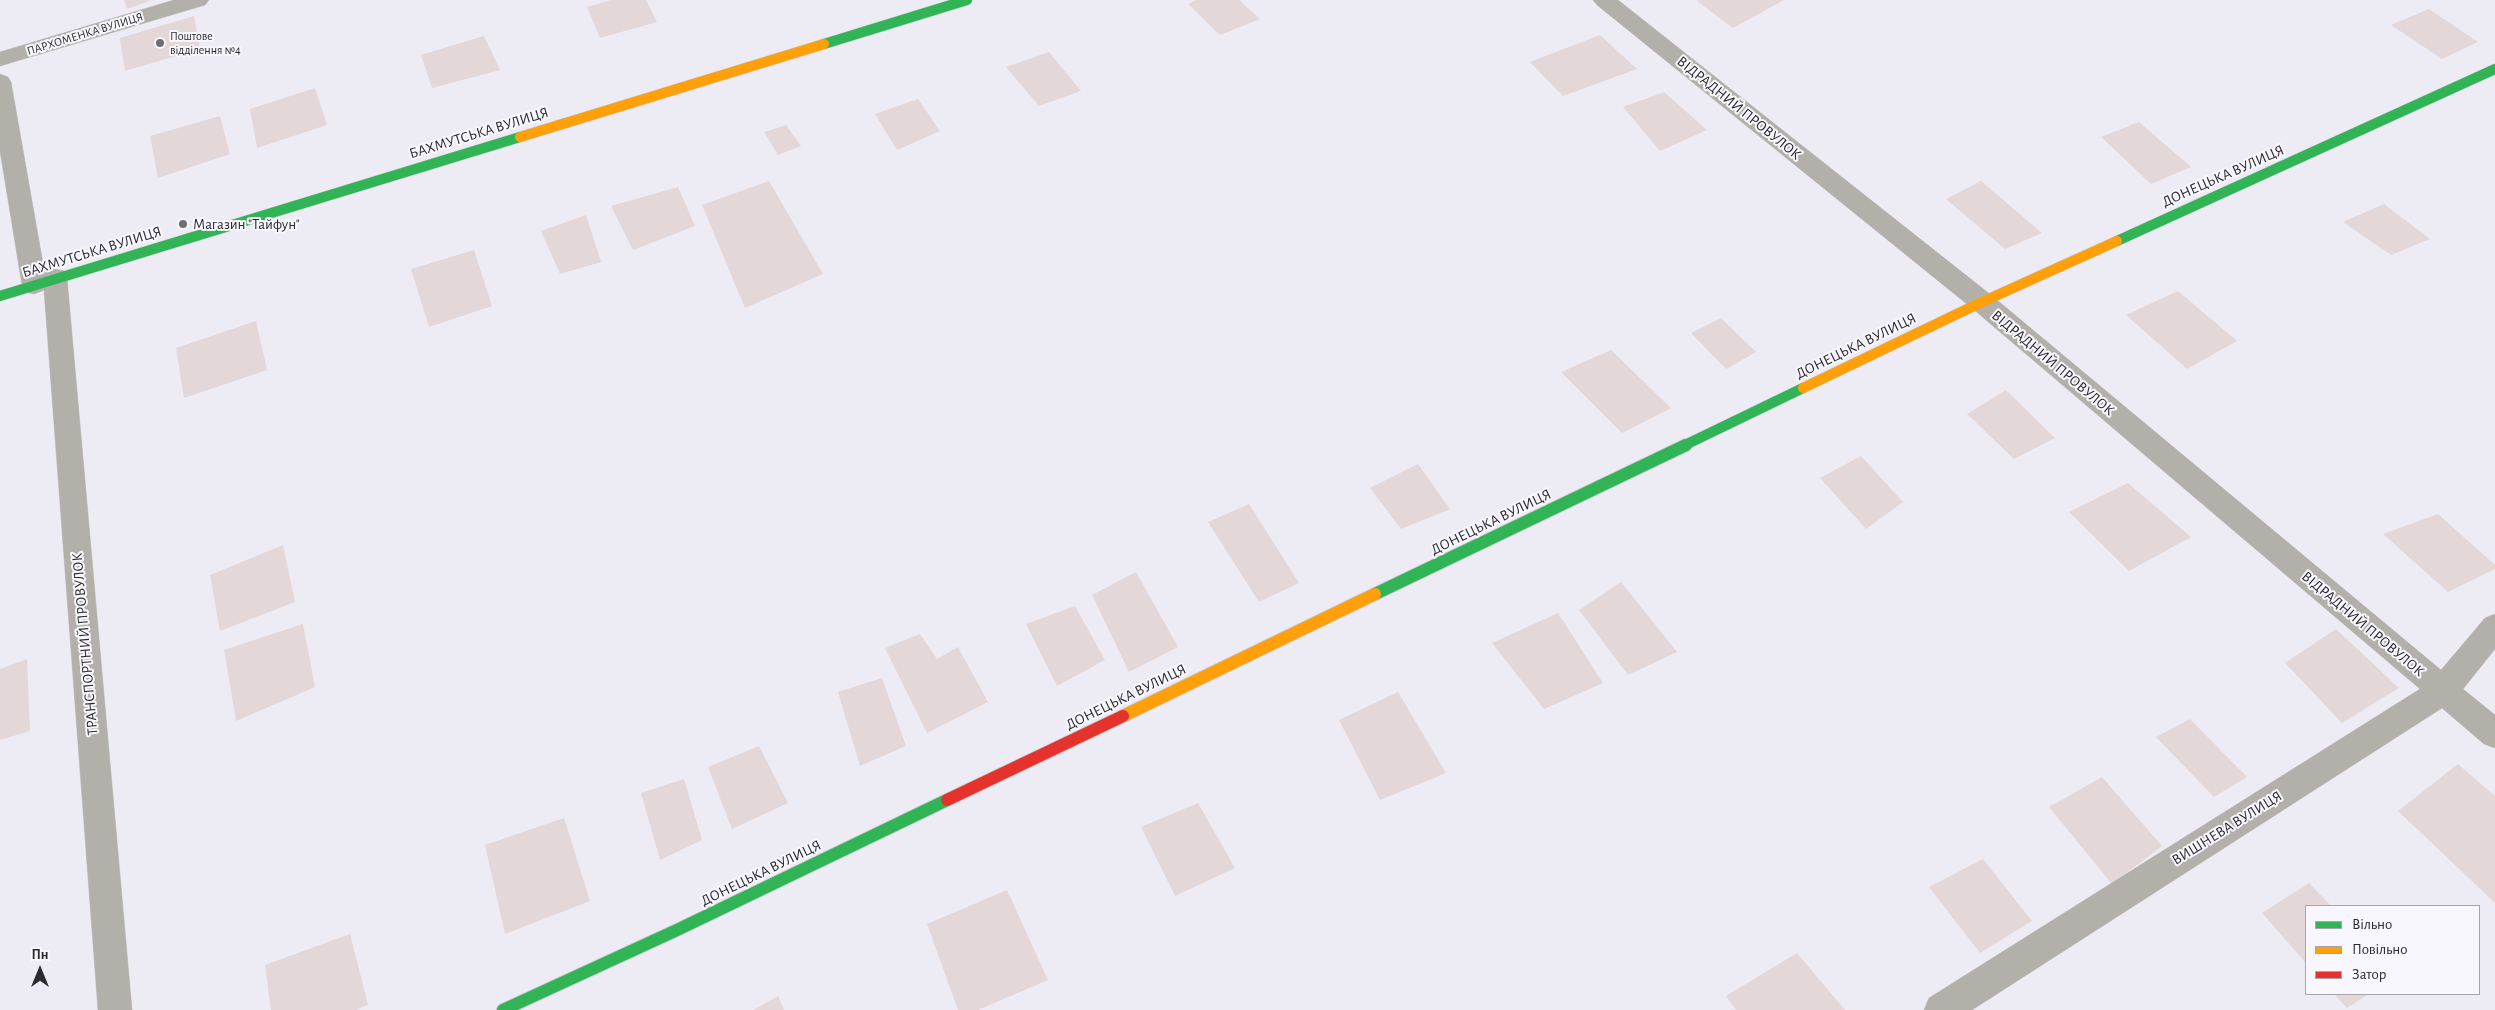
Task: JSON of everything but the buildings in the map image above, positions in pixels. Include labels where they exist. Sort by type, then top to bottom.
[{"type":"street","name":"ПАРХОМЕНКА ВУЛИЦЯ","points":[[0,59],[198,0]]},
{"type":"street","name":"БАХМУТСЬКА ВУЛИЦЯ","points":[[0,296],[967,0]]},
{"type":"street","name":"ВІДРАДНИЙ ПРОВУЛОК","points":[[1604,0],[1982,302],[2495,734]]},
{"type":"street","name":"ДОНЕЦЬКА ВУЛИЦЯ","points":[[503,1010],[686,925],[1982,302],[2495,68]]},
{"type":"street","name":"ТРАНСПОРТНИЙ ПРОВУЛОК","points":[[0,82],[44,282],[115,1010]]},
{"type":"street","name":"ВИШНЕВА ВУЛИЦЯ","points":[[1941,1010],[2443,691],[2495,627]]},
{"type":"traffic: fast","points":[[824,44],[967,0]]},
{"type":"traffic: fast","points":[[2117,241],[2495,69]]},
{"type":"traffic: fast","points":[[0,296],[520,137]]},
{"type":"traffic: fast","points":[[1375,594],[1803,388]]},
{"type":"traffic: fast","points":[[503,1010],[677,930],[947,800]]},
{"type":"traffic: slow","points":[[520,137],[824,44]]},
{"type":"traffic: slow","points":[[1803,388],[1982,302],[2117,241]]},
{"type":"traffic: slow","points":[[1123,716],[1375,594]]},
{"type":"traffic: jam","points":[[947,800],[1123,716]]},
{"type":"place","name":"Поштове відділення №4","points":[[160,43]]},
{"type":"place","name":"Магазин \"Тайфун\"","points":[[183,224]]}]
